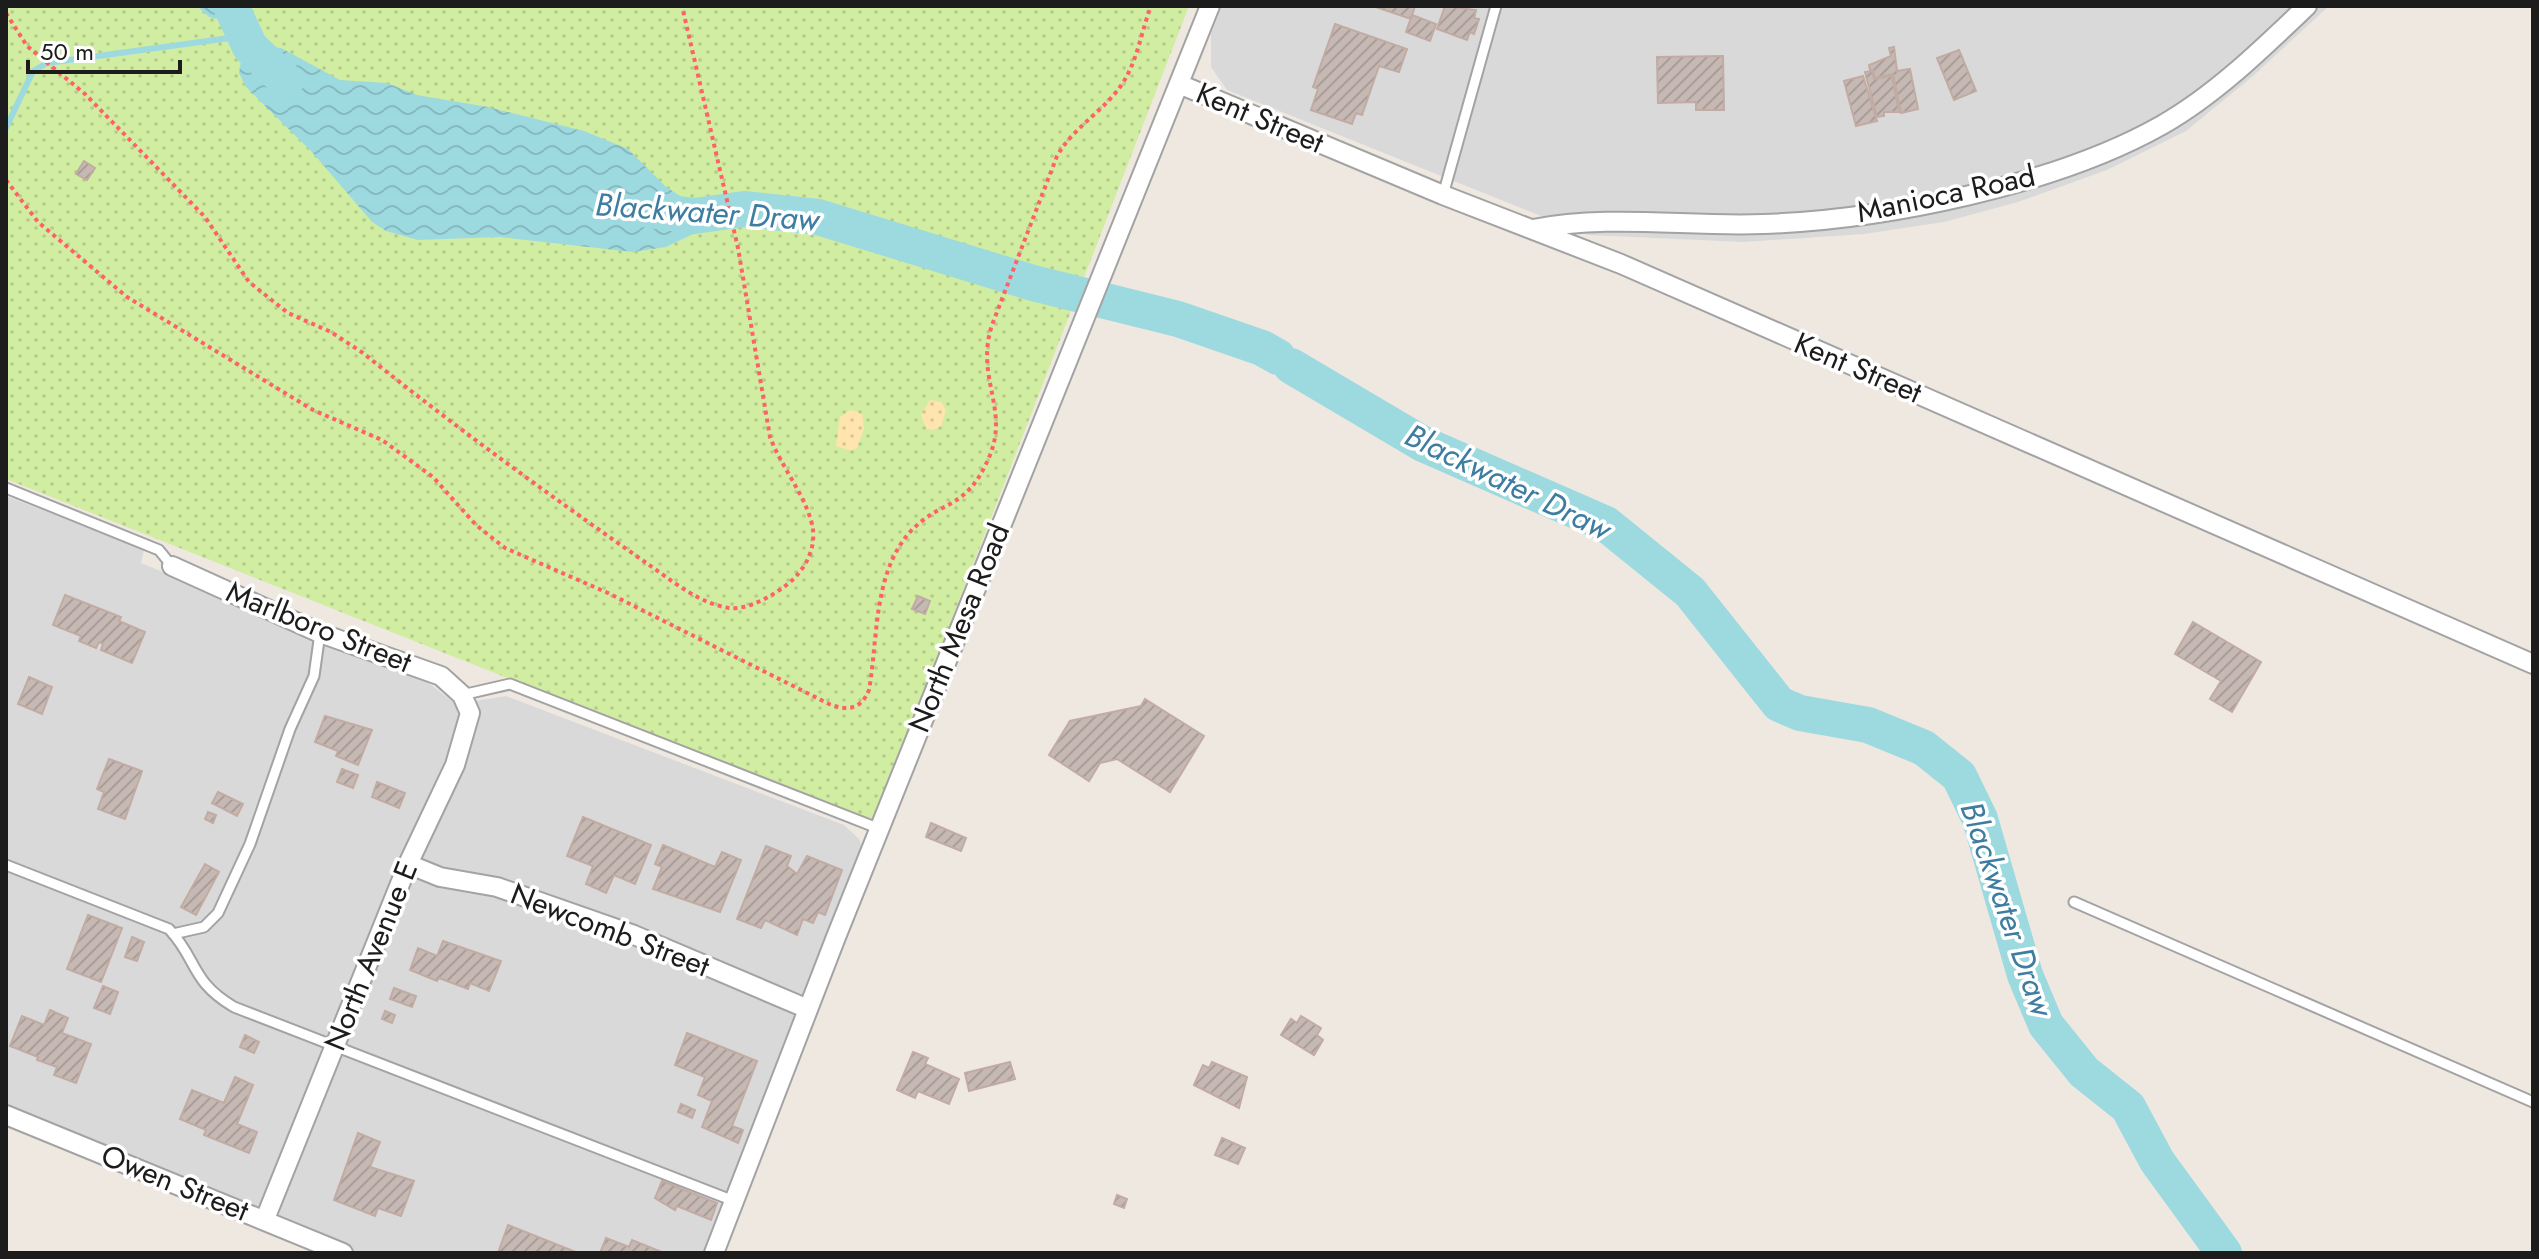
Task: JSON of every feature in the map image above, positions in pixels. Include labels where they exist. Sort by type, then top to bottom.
[{"type":"street","name":"North Mesa Road","points":[[714,1253],[808,1009],[1210,6]]},
{"type":"street","name":"Manioca Road","points":[[1533,229],[1601,219],[1735,225],[1804,223],[1940,201],[2063,168],[2162,125],[2233,73],[2307,6]]},
{"type":"street","name":"Kent Street","points":[[1179,84],[1443,195],[1621,264],[2533,664]]},
{"type":"street","name":"Marlboro Street","points":[[172,566],[320,633],[441,676],[462,695]]},
{"type":"street","name":"North Avenue E","points":[[265,1219],[408,864],[455,765],[470,713],[462,695]]},
{"type":"street","name":"Newcomb Street","points":[[408,864],[440,877],[497,887],[634,935],[808,1009]]},
{"type":"street","name":"Owen Street","points":[[6,1115],[343,1253]]},
{"type":"lane","points":[[1443,195],[1496,6]]},
{"type":"lane","points":[[6,488],[159,550],[172,566]]},
{"type":"lane","points":[[173,934],[204,927],[218,913],[250,844],[290,729],[314,676],[320,633]]},
{"type":"lane","points":[[462,695],[510,684],[880,829]]},
{"type":"lane","points":[[6,865],[173,934],[182,943],[191,967],[211,993],[234,1007],[734,1201]]},
{"type":"lane","points":[[2074,902],[2533,1102]]},
{"type":"path","points":[[6,13],[27,46],[85,94],[205,217],[241,273],[262,294],[288,313],[331,332],[363,353],[559,504],[667,578],[698,597],[739,608],[787,585],[802,569],[813,542],[807,509],[779,463],[770,437],[735,237],[682,6]]},
{"type":"path","points":[[6,180],[38,222],[127,297],[313,410],[393,447],[433,477],[476,525],[505,548],[608,593],[840,708],[856,707],[869,690],[882,592],[901,544],[917,526],[966,496],[990,456],[997,420],[984,352],[1057,156],[1069,137],[1102,107],[1127,75],[1151,6]]},
{"type":"shaded area","points":[[1222,6],[2329,6],[2253,76],[2186,131],[2107,170],[2018,202],[1944,222],[1864,234],[1744,242],[1588,235],[1227,90],[1211,67],[1211,34]]},
{"type":"shaded area","points":[[6,496],[144,550],[141,563],[426,681],[456,704],[506,696],[844,825],[859,839],[863,849],[708,1253],[352,1253],[6,1114]]},
{"type":"green space","points":[[6,6],[1189,6],[873,823],[6,479]]},
{"type":"sand","points":[[930,400],[941,402],[946,410],[941,427],[932,430],[926,428],[921,415]]},
{"type":"sand","points":[[850,410],[862,413],[864,429],[857,448],[851,451],[836,446],[840,417]]},
{"type":"water","points":[[197,6],[247,6],[241,17],[230,22],[209,17]]},
{"type":"water","points":[[256,45],[281,48],[340,80],[387,83],[417,95],[488,107],[584,131],[628,149],[665,186],[692,204],[693,234],[666,247],[633,252],[499,237],[418,240],[386,231],[372,222],[312,152],[246,87],[239,73],[242,55]]},
{"type":"building","points":[[1373,6],[1415,6],[1411,19]]},
{"type":"building","points":[[1445,6],[1476,10],[1474,18],[1479,19],[1474,34],[1470,32],[1467,40],[1437,29]]},
{"type":"building","points":[[1412,15],[1436,24],[1430,41],[1406,32]]},
{"type":"building","points":[[1335,24],[1407,49],[1399,72],[1379,66],[1362,115],[1356,113],[1352,124],[1311,110],[1318,89],[1313,87]]},
{"type":"building","points":[[1894,47],[1897,71],[1910,69],[1918,109],[1901,113],[1893,74],[1875,78],[1873,70],[1870,70],[1869,65],[1891,56],[1889,48]]},
{"type":"building","points":[[1959,50],[1976,91],[1954,100],[1937,58]]},
{"type":"building","points":[[1723,56],[1724,110],[1696,110],[1696,102],[1658,103],[1657,57]]},
{"type":"building","points":[[1872,71],[1874,79],[1892,76],[1899,112],[1884,112],[1884,116],[1877,117],[1865,72]]},
{"type":"building","points":[[1863,76],[1877,121],[1856,126],[1844,81]]},
{"type":"building","points":[[84,161],[95,168],[87,180],[76,174]]},
{"type":"building","points":[[65,595],[121,617],[119,621],[145,632],[132,663],[101,650],[103,644],[99,642],[96,648],[79,641],[81,636],[53,625]]},
{"type":"building","points":[[918,596],[930,601],[925,614],[912,609]]},
{"type":"building","points":[[2193,622],[2261,662],[2232,712],[2210,699],[2221,681],[2175,654]]},
{"type":"building","points":[[29,677],[52,687],[42,714],[18,704]]},
{"type":"building","points":[[1145,699],[1204,736],[1170,792],[1117,759],[1100,763],[1089,781],[1049,755],[1070,721],[1141,706]]},
{"type":"building","points":[[325,716],[372,730],[358,765],[336,756],[338,751],[315,742]]},
{"type":"building","points":[[109,759],[142,771],[125,819],[98,809],[104,792],[97,789]]},
{"type":"building","points":[[342,769],[358,775],[353,788],[337,782]]},
{"type":"building","points":[[377,782],[405,793],[399,808],[372,797]]},
{"type":"building","points":[[218,792],[243,804],[237,816],[212,803]]},
{"type":"building","points":[[208,812],[216,815],[213,823],[205,819]]},
{"type":"building","points":[[583,817],[651,845],[635,884],[614,875],[606,893],[586,884],[593,866],[567,856]]},
{"type":"building","points":[[931,823],[966,838],[961,851],[926,837]]},
{"type":"building","points":[[663,845],[715,867],[722,852],[741,860],[720,912],[653,889],[662,867],[655,864]]},
{"type":"building","points":[[766,846],[791,856],[787,866],[797,874],[807,856],[842,870],[825,915],[818,912],[813,923],[803,919],[797,935],[765,920],[761,928],[737,919]]},
{"type":"building","points":[[205,864],[219,872],[196,915],[181,907]]},
{"type":"building","points":[[88,915],[122,928],[101,982],[67,969]]},
{"type":"building","points":[[132,937],[144,942],[137,961],[125,957]]},
{"type":"building","points":[[443,941],[501,961],[489,991],[470,983],[468,989],[439,978],[437,981],[410,970],[418,948],[437,956]]},
{"type":"building","points":[[103,986],[118,992],[110,1014],[94,1008]]},
{"type":"building","points":[[394,988],[416,996],[412,1007],[390,999]]},
{"type":"building","points":[[50,1010],[68,1018],[62,1033],[91,1044],[76,1083],[54,1075],[57,1067],[10,1046],[22,1016],[44,1025]]},
{"type":"building","points":[[385,1011],[395,1015],[392,1023],[382,1019]]},
{"type":"building","points":[[1301,1016],[1321,1028],[1317,1035],[1323,1040],[1314,1055],[1281,1035],[1291,1019],[1297,1023]]},
{"type":"building","points":[[687,1033],[757,1061],[732,1126],[743,1130],[738,1143],[702,1127],[712,1101],[698,1095],[705,1077],[675,1065]]},
{"type":"building","points":[[245,1035],[259,1042],[254,1053],[240,1047]]},
{"type":"building","points":[[913,1052],[928,1058],[925,1064],[959,1079],[949,1104],[918,1091],[915,1098],[897,1090]]},
{"type":"building","points":[[1010,1062],[1015,1079],[969,1091],[965,1073]]},
{"type":"building","points":[[1212,1062],[1247,1077],[1239,1108],[1194,1085],[1203,1065],[1209,1068]]},
{"type":"building","points":[[235,1077],[253,1085],[237,1124],[257,1132],[249,1153],[204,1135],[206,1130],[180,1119],[192,1090],[224,1103]]},
{"type":"building","points":[[681,1104],[695,1110],[692,1118],[678,1112]]},
{"type":"building","points":[[358,1133],[380,1142],[370,1167],[414,1181],[401,1216],[378,1208],[375,1216],[334,1200]]},
{"type":"building","points":[[1222,1138],[1245,1148],[1238,1164],[1215,1155]]},
{"type":"building","points":[[662,1181],[717,1203],[711,1220],[677,1206],[675,1210],[655,1198]]},
{"type":"building","points":[[1117,1195],[1127,1199],[1124,1208],[1114,1204]]},
{"type":"building","points":[[508,1225],[578,1253],[498,1253]]},
{"type":"building","points":[[606,1238],[629,1247],[632,1240],[664,1253],[600,1253]]},
{"type":"waterway","name":"Blackwater Draw","points":[[231,6],[250,47],[286,81]]},
{"type":"waterway","points":[[6,128],[33,71],[47,63],[244,36]]},
{"type":"waterway","name":"Blackwater Draw","points":[[648,210],[694,216],[744,209],[818,217],[1033,283],[1178,319],[1262,348],[1278,357]]},
{"type":"waterway","name":"Blackwater Draw","points":[[1291,366],[1423,444],[1606,524],[1690,592],[1779,704],[1800,713],[1868,725],[1924,748],[1959,776],[1980,819],[2025,975],[2046,1025],[2084,1072],[2128,1107],[2157,1161],[2224,1253]]}]
